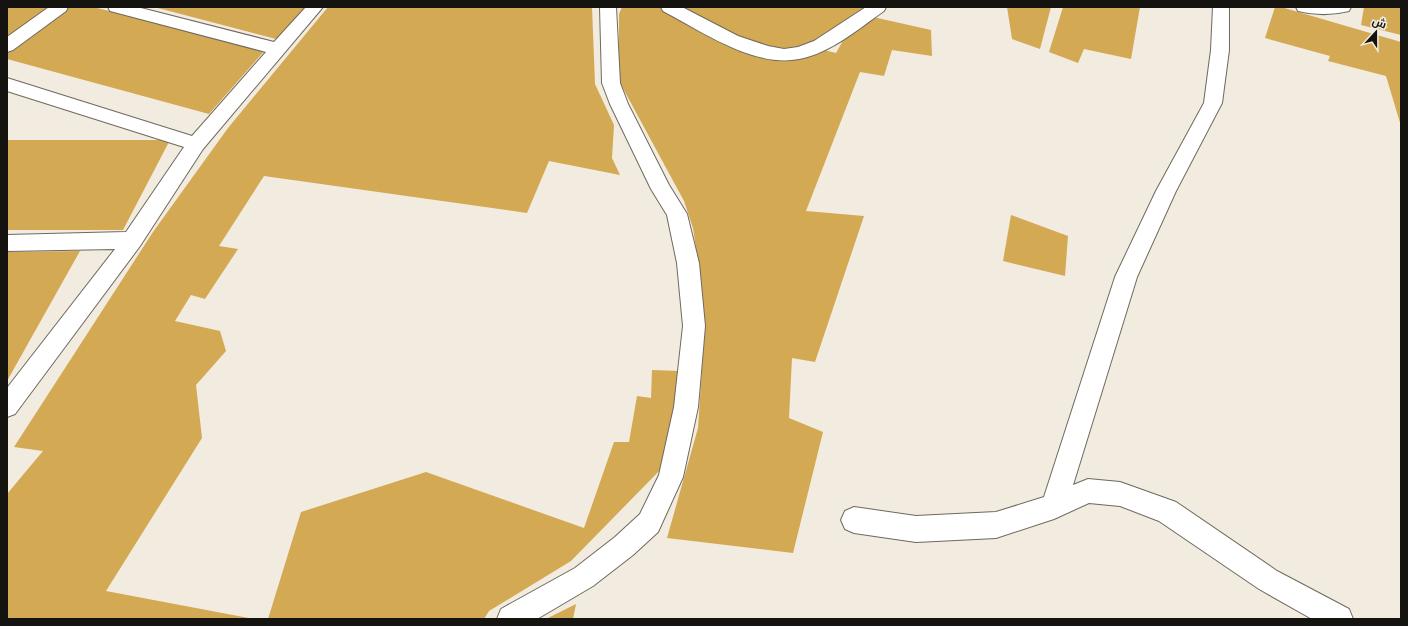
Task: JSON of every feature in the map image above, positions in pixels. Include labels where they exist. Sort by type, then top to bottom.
[{"type":"street","points":[[7,46],[60,7]]},
{"type":"street","points":[[116,7],[277,49]]},
{"type":"street","points":[[7,406],[133,240],[196,144],[315,7]]},
{"type":"street","points":[[511,619],[584,577],[624,546],[649,523],[671,477],[686,407],[694,326],[688,263],[677,214],[661,189],[619,104],[611,82],[608,7]]},
{"type":"street","points":[[669,7],[749,46],[776,54],[786,55],[804,51],[826,42],[878,7]]},
{"type":"street","points":[[1054,507],[1126,277],[1166,191],[1213,103],[1220,50],[1221,7]]},
{"type":"street","points":[[1304,7],[1325,9],[1343,7]]},
{"type":"street","points":[[7,84],[196,144]]},
{"type":"street","points":[[7,243],[133,240]]},
{"type":"street","points":[[854,520],[916,529],[996,525],[1054,507],[1088,491],[1120,494],[1167,511],[1268,580],[1339,619]]},
{"type":"building","points":[[7,7],[52,7],[7,40]]},
{"type":"building","points":[[65,7],[93,7],[266,49],[209,114],[7,59],[7,53]]},
{"type":"building","points":[[154,7],[307,7],[276,39]]},
{"type":"building","points":[[328,7],[592,7],[595,84],[614,125],[612,158],[620,175],[549,161],[527,213],[264,176],[219,246],[238,249],[205,299],[191,295],[175,321],[220,331],[226,351],[196,385],[202,438],[106,591],[254,619],[7,619],[7,494],[43,451],[14,447],[153,232],[228,128]]},
{"type":"building","points":[[622,7],[664,7],[755,51],[820,49],[836,53],[849,30],[873,17],[931,30],[932,56],[892,50],[884,76],[860,72],[806,211],[864,216],[815,362],[792,358],[789,418],[823,432],[793,553],[667,538],[698,428],[704,339],[698,262],[693,228],[684,201],[619,81],[619,14]]},
{"type":"building","points":[[673,7],[868,7],[796,53],[760,48]]},
{"type":"building","points":[[1007,7],[1051,7],[1040,49],[1012,39]]},
{"type":"building","points":[[1063,7],[1140,7],[1131,59],[1084,49],[1078,63],[1049,52]]},
{"type":"building","points":[[1275,7],[1281,7],[1401,42],[1401,126],[1386,76],[1328,61],[1330,56],[1265,38]]},
{"type":"building","points":[[1364,7],[1401,7],[1401,35],[1361,25]]},
{"type":"building","points":[[7,140],[170,140],[123,230],[7,230]]},
{"type":"building","points":[[1011,215],[1068,236],[1065,276],[1003,261]]},
{"type":"building","points":[[80,251],[7,381],[7,252]]},
{"type":"building","points":[[652,370],[679,371],[665,465],[571,561],[489,611],[484,619],[268,619],[301,512],[426,472],[584,528],[614,442],[629,442],[637,396],[651,398]]},
{"type":"building","points":[[576,604],[573,619],[546,619]]}]
